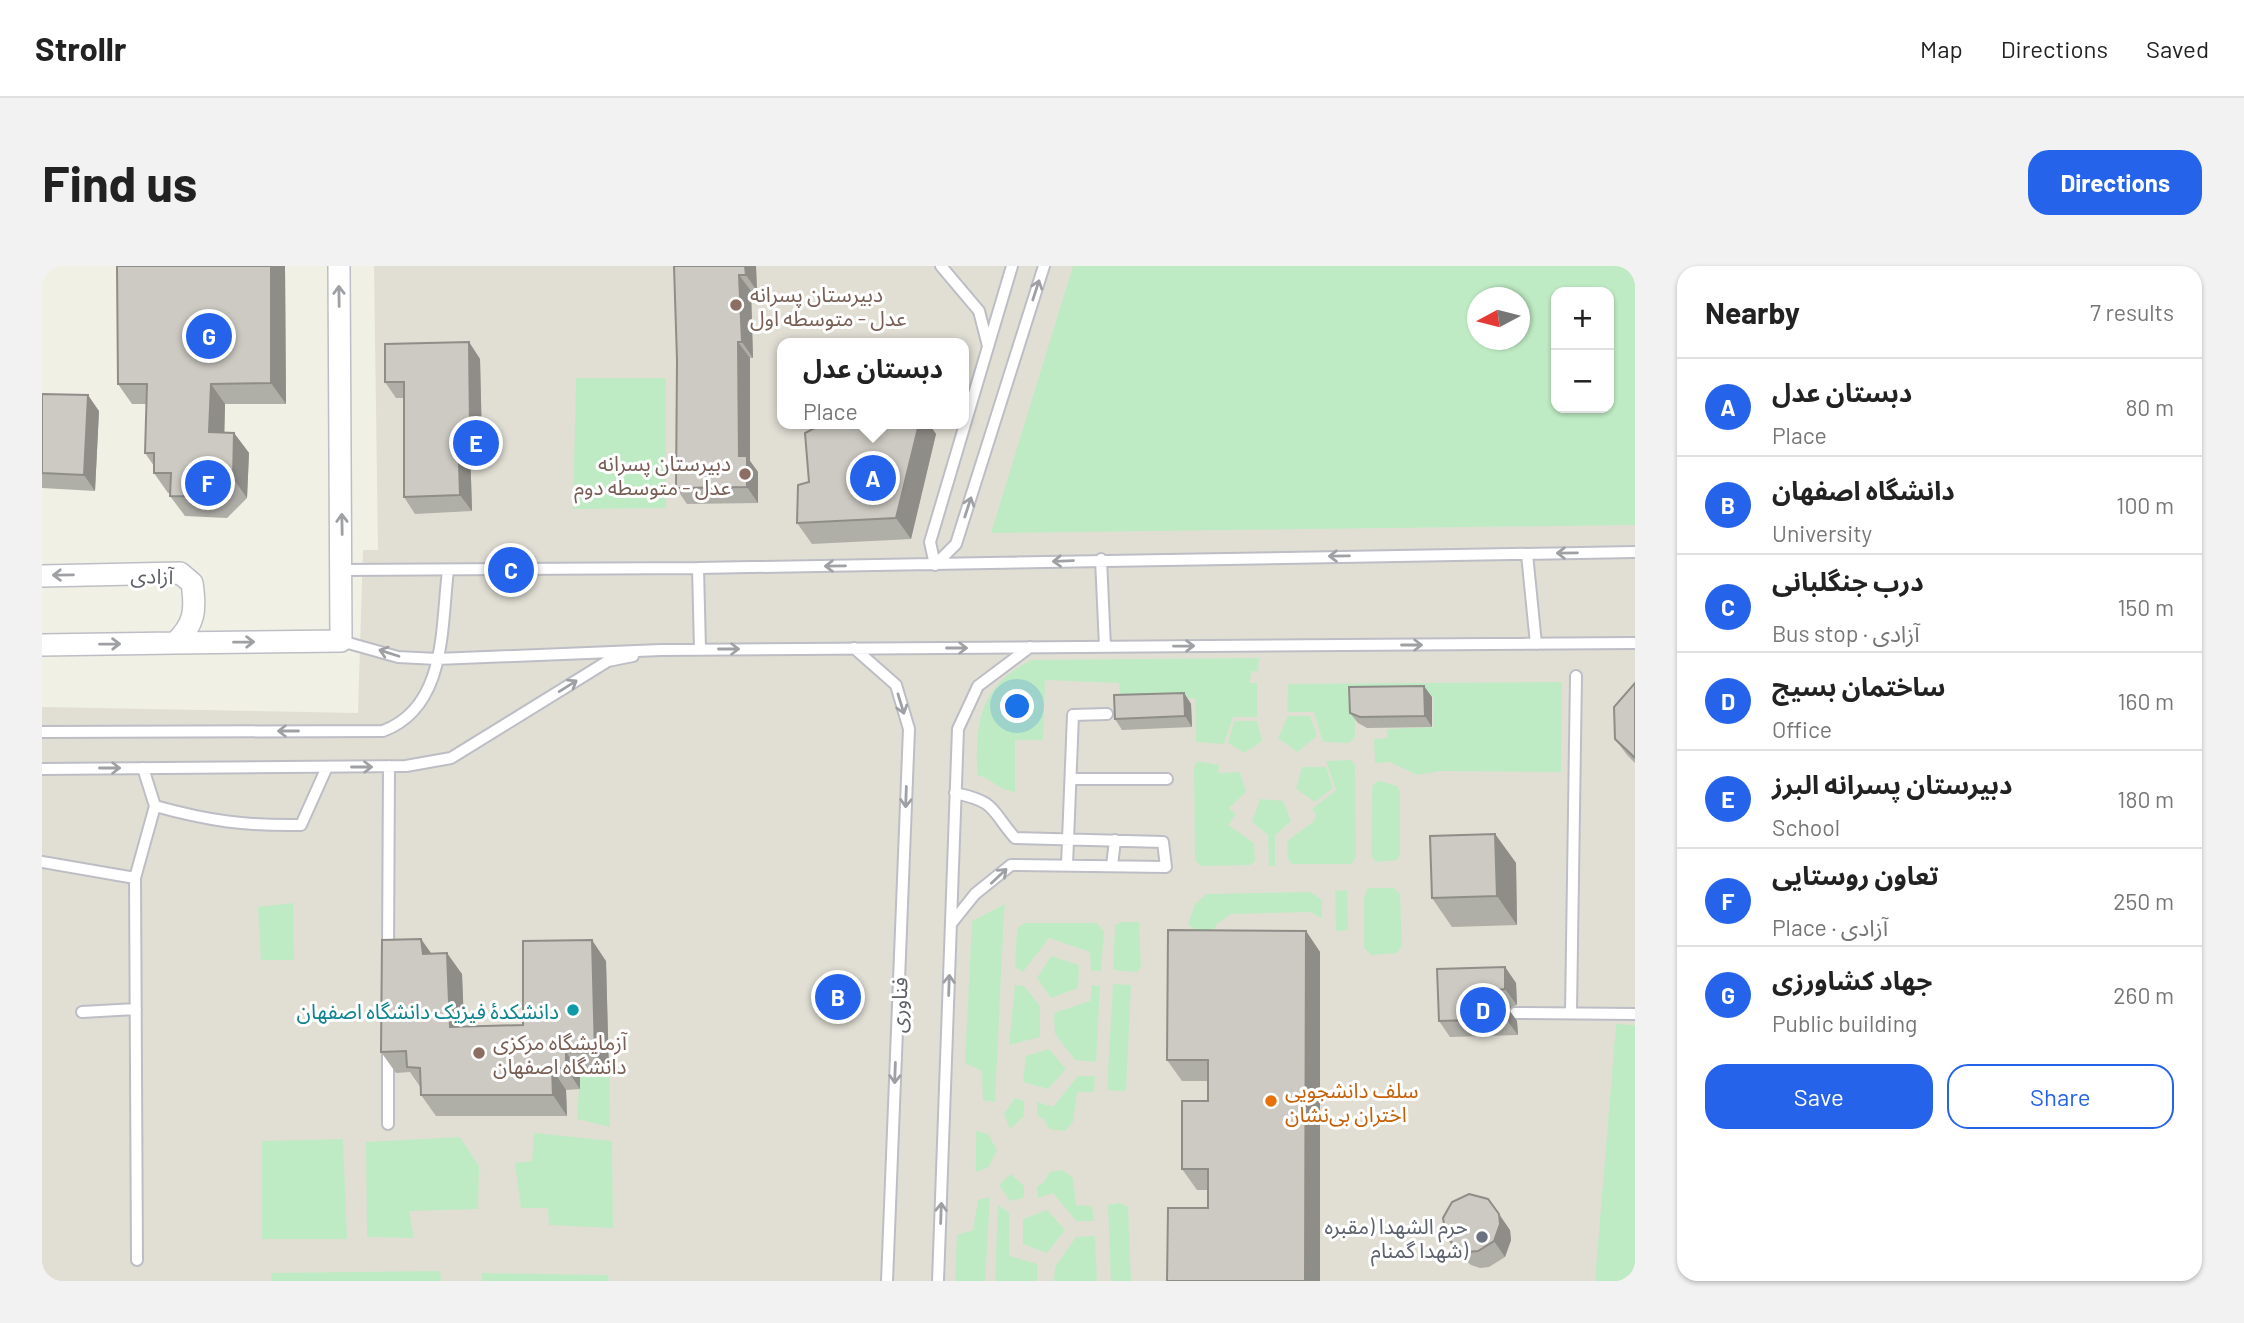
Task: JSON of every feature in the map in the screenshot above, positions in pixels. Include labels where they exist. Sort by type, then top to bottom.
[{"type":"street","points":[[42,645],[341,641],[339,266]]},
{"type":"street","name":"آزادی","points":[[42,576],[180,573],[192,583],[196,611],[190,629],[175,643]]},
{"type":"lane","points":[[941,266],[979,312],[988,346]]},
{"type":"lane","points":[[969,410],[1012,266]]},
{"type":"lane","points":[[935,565],[956,544],[1044,266]]},
{"type":"lane","points":[[935,565],[930,542],[963,429]]},
{"type":"lane","points":[[342,570],[935,565],[1101,559],[1635,552]]},
{"type":"lane","points":[[1527,554],[1536,644]]},
{"type":"lane","points":[[1101,559],[1105,647]]},
{"type":"lane","points":[[698,568],[700,649]]},
{"type":"lane","points":[[42,732],[383,731],[400,725],[413,715],[436,673],[448,570]]},
{"type":"lane","points":[[341,641],[398,657],[437,659],[700,649],[1635,643]]},
{"type":"lane","points":[[939,1281],[958,729],[978,686],[1030,647]]},
{"type":"lane","name":"فناوری","points":[[854,648],[896,685],[909,729],[887,1281]]},
{"type":"lane","points":[[42,769],[388,766],[451,758],[608,661],[661,650]]},
{"type":"lane","points":[[1571,1012],[1576,676]]},
{"type":"lane","points":[[1067,865],[1073,715],[1107,714]]},
{"type":"lane","points":[[388,766],[388,959]]},
{"type":"lane","points":[[155,806],[207,821],[301,825],[327,767]]},
{"type":"lane","points":[[137,1260],[135,878],[155,806],[142,768]]},
{"type":"lane","points":[[1071,779],[1167,779]]},
{"type":"lane","points":[[951,924],[975,894],[995,881],[1011,864],[1166,867],[1163,842],[1015,838],[989,804],[980,798],[956,793]]},
{"type":"lane","points":[[1112,866],[1115,841]]},
{"type":"lane","points":[[42,862],[135,878]]},
{"type":"lane","points":[[82,1012],[135,1009]]},
{"type":"lane","points":[[1515,1013],[1635,1014]]},
{"type":"lane","points":[[388,1041],[388,1124]]},
{"type":"shaded area","points":[[374,266],[1635,266],[1635,1281],[42,1281],[42,707],[358,713],[363,550],[378,550]]},
{"type":"green space","points":[[1073,266],[1635,266],[1635,525],[991,533]]},
{"type":"green space","points":[[576,378],[666,378],[666,508],[573,509]]},
{"type":"green space","points":[[1259,658],[1258,672],[1251,671],[1250,683],[1257,683],[1257,717],[1233,717],[1224,744],[1196,742],[1195,698],[1121,702],[1119,683],[1045,680],[1043,740],[1015,740],[1015,792],[977,775],[980,722],[990,694],[1013,671],[1031,660]]},
{"type":"green space","points":[[1562,682],[1561,772],[1440,771],[1417,775],[1390,762],[1375,763],[1374,739],[1387,738],[1387,729],[1433,727],[1434,696],[1355,696],[1355,737],[1349,743],[1323,742],[1314,712],[1287,712],[1288,684]]},
{"type":"green space","points":[[1288,716],[1310,716],[1317,736],[1297,752],[1278,738]]},
{"type":"green space","points":[[1234,721],[1257,721],[1262,741],[1244,753],[1228,743]]},
{"type":"green space","points":[[1351,760],[1355,765],[1356,857],[1351,864],[1292,864],[1288,859],[1287,841],[1314,821],[1316,814],[1312,809],[1336,790],[1326,761]]},
{"type":"green space","points":[[1197,761],[1219,765],[1218,773],[1240,772],[1246,792],[1229,808],[1236,814],[1228,825],[1254,843],[1255,861],[1250,865],[1201,866],[1195,860],[1194,768]]},
{"type":"green space","points":[[1302,767],[1326,767],[1333,788],[1315,802],[1296,789]]},
{"type":"green space","points":[[1379,781],[1397,786],[1400,792],[1400,854],[1397,860],[1377,862],[1371,856],[1372,792],[1373,784]]},
{"type":"green space","points":[[1260,799],[1283,801],[1291,821],[1275,835],[1275,866],[1269,866],[1268,835],[1252,822]]},
{"type":"green space","points":[[1368,888],[1394,888],[1400,894],[1402,946],[1397,953],[1371,955],[1364,948],[1364,897]]},
{"type":"green space","points":[[1347,890],[1348,930],[1336,931],[1335,891]]},
{"type":"green space","points":[[1310,892],[1322,900],[1322,919],[1311,912],[1231,914],[1217,924],[1207,940],[1188,924],[1195,904],[1207,894]]},
{"type":"green space","points":[[293,903],[294,960],[261,960],[258,907]]},
{"type":"green space","points":[[1005,904],[995,1102],[983,1100],[982,1071],[965,1063],[972,921]]},
{"type":"green space","points":[[1122,922],[1139,922],[1141,967],[1137,972],[1113,970],[1115,925]]},
{"type":"green space","points":[[1024,923],[1097,923],[1104,931],[1101,971],[1091,971],[1090,952],[1049,938],[1023,972],[1015,967],[1017,929]]},
{"type":"green space","points":[[1051,956],[1079,965],[1078,988],[1051,998],[1037,978]]},
{"type":"green space","points":[[1113,984],[1131,985],[1126,1091],[1107,1090]]},
{"type":"green space","points":[[1015,985],[1024,986],[1040,1006],[1040,1037],[1009,1045]]},
{"type":"green space","points":[[1092,985],[1100,986],[1096,1062],[1075,1060],[1055,1034],[1054,1013],[1090,1001]]},
{"type":"green space","points":[[1616,1024],[1635,1025],[1635,1281],[1595,1281]]},
{"type":"green space","points":[[1049,1049],[1066,1069],[1048,1089],[1023,1082],[1026,1056]]},
{"type":"green space","points":[[580,1073],[609,1074],[610,1127],[577,1119]]},
{"type":"green space","points":[[1078,1076],[1095,1076],[1094,1092],[1077,1092],[1073,1122],[1065,1131],[1049,1129],[1044,1119],[1037,1116],[1037,1102],[1053,1107]]},
{"type":"green space","points":[[1015,1098],[1024,1101],[1024,1116],[1010,1129],[1004,1114]]},
{"type":"green space","points":[[976,1131],[988,1134],[997,1150],[989,1167],[976,1172]]},
{"type":"green space","points":[[534,1133],[612,1141],[613,1228],[549,1225],[548,1208],[521,1208],[515,1163],[532,1161]]},
{"type":"green space","points":[[460,1137],[479,1166],[478,1209],[409,1211],[414,1238],[367,1237],[366,1142]]},
{"type":"green space","points":[[343,1139],[347,1239],[262,1239],[262,1141]]},
{"type":"green space","points":[[1063,1170],[1073,1178],[1076,1205],[1092,1206],[1094,1221],[1076,1221],[1053,1193],[1038,1198],[1037,1186],[1043,1183],[1050,1172]]},
{"type":"green space","points":[[1011,1174],[1024,1186],[1024,1198],[1010,1201],[999,1185]]},
{"type":"green space","points":[[990,1197],[985,1281],[955,1281],[957,1235],[973,1230],[978,1200]]},
{"type":"green space","points":[[1120,1203],[1128,1207],[1131,1281],[1111,1281],[1108,1205]]},
{"type":"green space","points":[[998,1205],[1009,1213],[1009,1256],[1037,1264],[1037,1281],[995,1281]]},
{"type":"green space","points":[[1047,1210],[1065,1230],[1047,1253],[1023,1244],[1023,1219]]},
{"type":"green space","points":[[1095,1236],[1097,1281],[1054,1281],[1055,1267],[1076,1237]]},
{"type":"green space","points":[[440,1271],[441,1281],[271,1281],[272,1273]]},
{"type":"green space","points":[[482,1273],[608,1275],[609,1281],[482,1281]]},
{"type":"building","points":[[117,266],[271,266],[271,383],[211,384],[209,432],[234,433],[233,478],[213,497],[170,496],[171,473],[154,473],[154,453],[145,453],[147,384],[118,384]]},
{"type":"building","points":[[674,266],[745,266],[746,275],[739,275],[742,342],[738,342],[739,456],[747,456],[747,487],[676,488],[677,360]]},
{"type":"building","points":[[469,342],[470,427],[458,430],[460,495],[404,497],[404,382],[385,382],[385,344]]},
{"type":"building","points":[[42,394],[88,395],[84,475],[42,473]]},
{"type":"building","points":[[813,429],[918,429],[896,518],[797,523],[798,485],[809,482],[805,433]]},
{"type":"building","points":[[1635,683],[1635,758],[1615,739],[1614,707]]},
{"type":"building","points":[[1424,686],[1425,716],[1360,717],[1350,713],[1349,687]]},
{"type":"building","points":[[1184,693],[1185,716],[1115,719],[1114,695]]},
{"type":"building","points":[[1495,834],[1497,896],[1432,898],[1430,836]]},
{"type":"building","name":"سلف دانشجویی اختران بی‌نشان","points":[[1168,930],[1306,931],[1305,1281],[1167,1281],[1168,1208],[1208,1208],[1208,1169],[1182,1169],[1182,1101],[1208,1101],[1208,1060],[1167,1060]]},
{"type":"building","name":"دانشکدهٔ فیزیک دانشگاه اصفهان","points":[[421,939],[423,954],[447,953],[450,1027],[523,1025],[523,941],[592,940],[595,1053],[566,1052],[566,1068],[552,1069],[553,1095],[421,1095],[420,1068],[407,1067],[406,1051],[381,1052],[382,940]]},
{"type":"building","points":[[1505,967],[1505,989],[1499,990],[1496,998],[1499,1003],[1506,1005],[1506,1019],[1439,1021],[1437,969]]},
{"type":"building","points":[[1469,1194],[1488,1199],[1499,1214],[1500,1224],[1494,1241],[1478,1251],[1468,1252],[1459,1249],[1446,1237],[1443,1218],[1452,1202]]},
{"type":"place","name":"دبیرستان پسرانه عدل - متوسطه اول","points":[[736,305]]},
{"type":"place","name":"جهاد کشاورزی","points":[[209,336]]},
{"type":"place","name":"دبیرستان پسرانه البرز","points":[[476,443]]},
{"type":"place","name":"دبیرستان پسرانه عدل - متوسطه دوم","points":[[745,474]]},
{"type":"place","name":"دبستان عدل","points":[[873,478]]},
{"type":"place","name":"تعاون روستایی","points":[[208,483]]},
{"type":"place","name":"درب جنگلبانی","points":[[511,570]]},
{"type":"place","name":"دانشگاه اصفهان","points":[[838,997]]},
{"type":"place","name":"دانشکدهٔ فیزیک دانشگاه اصفهان","points":[[573,1010]]},
{"type":"place","name":"ساختمان بسیج","points":[[1483,1010]]},
{"type":"place","name":"آزمایشگاه مرکزی دانشگاه اصفهان","points":[[479,1053]]},
{"type":"place","name":"سلف دانشجویی اختران بی‌نشان","points":[[1271,1101]]},
{"type":"place","name":"حرم الشهدا (مقبره شهدا گمنام)","points":[[1482,1237]]}]
